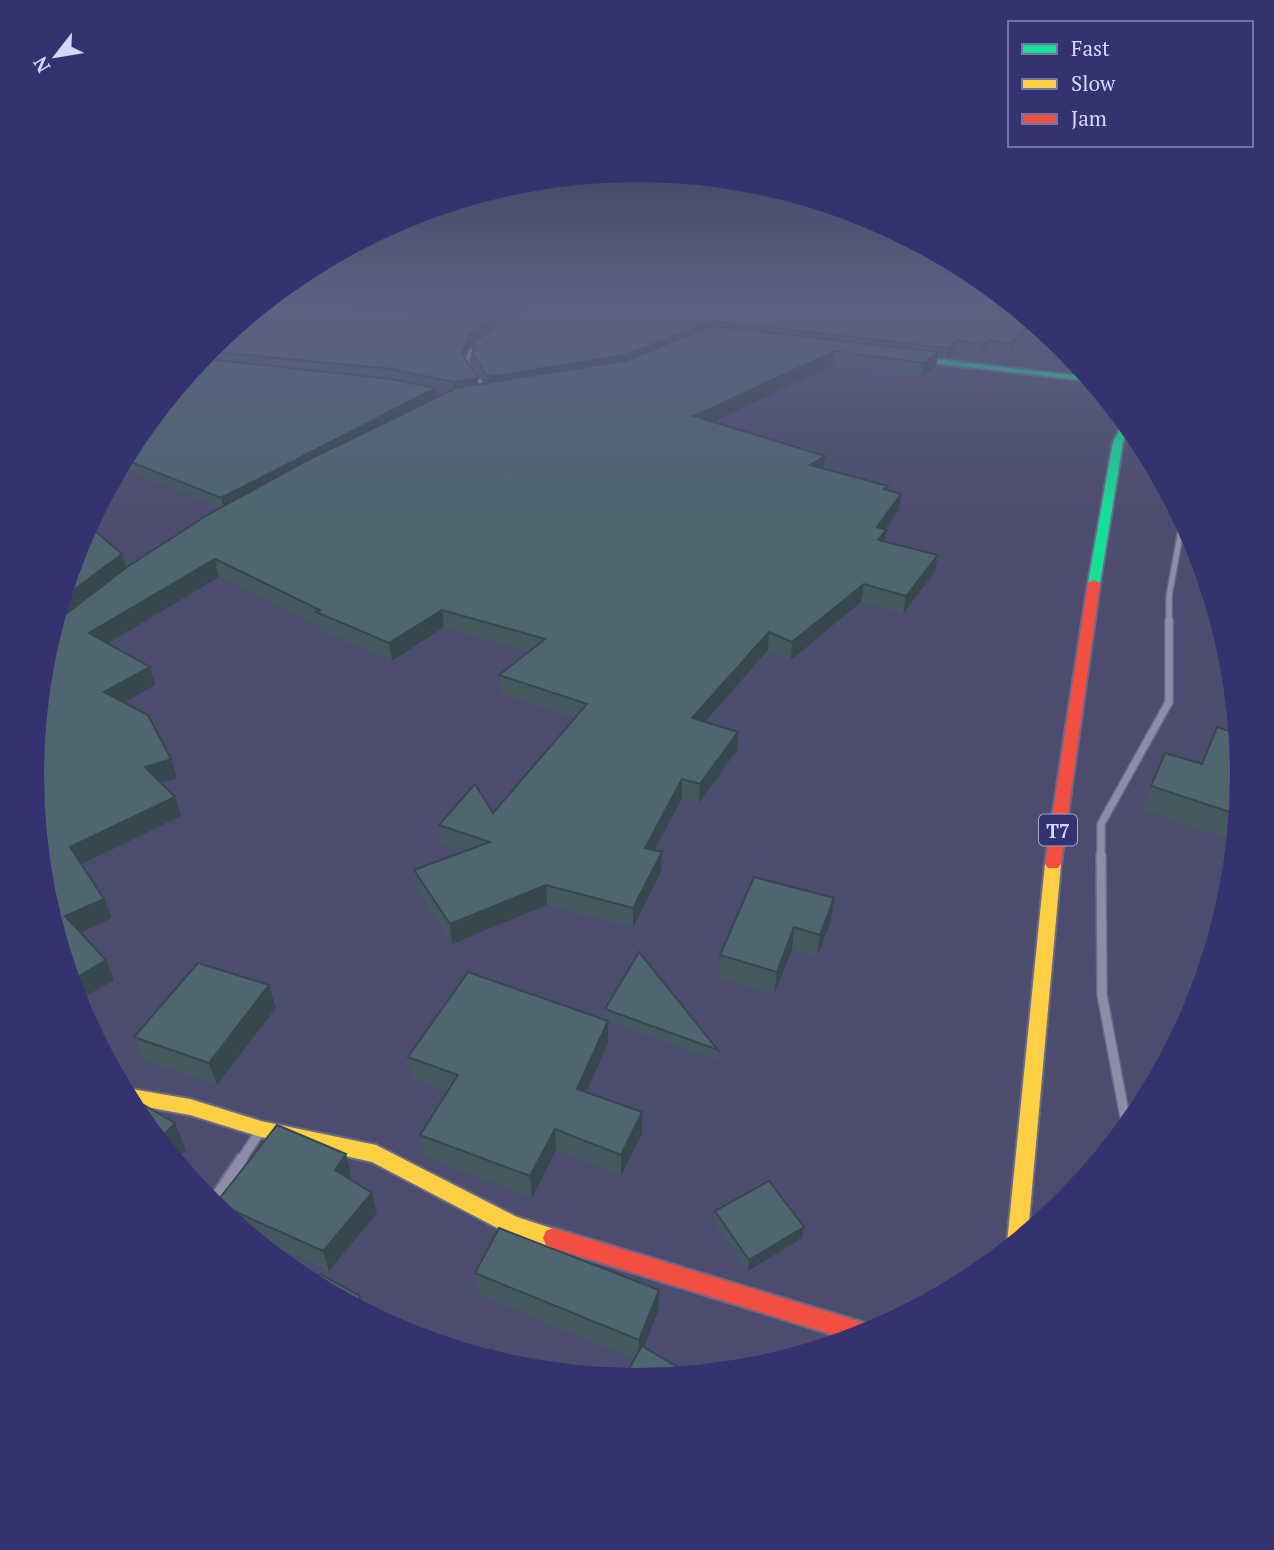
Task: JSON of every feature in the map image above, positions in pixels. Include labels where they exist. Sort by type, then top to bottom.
[{"type":"main road","points":[[999,368],[1077,378]]},
{"type":"main road","points":[[466,396],[493,390]]},
{"type":"main road","name":"T7","points":[[1018,1229],[1048,898],[1100,543],[1122,433]]},
{"type":"main road","points":[[140,1099],[190,1107],[261,1129],[376,1154],[512,1225],[849,1329]]},
{"type":"street","points":[[470,368],[493,390]]},
{"type":"street","points":[[1124,1113],[1102,995],[1101,824],[1169,702],[1169,596],[1180,537]]},
{"type":"street","points":[[218,1194],[261,1129]]},
{"type":"building","points":[[206,368],[293,368],[391,379],[436,388],[221,498],[133,463],[166,414]]},
{"type":"building","points":[[385,368],[472,368],[478,378],[453,382]]},
{"type":"building","points":[[482,368],[542,368],[488,377]]},
{"type":"building","points":[[577,368],[797,368],[694,416],[825,456],[810,465],[888,486],[884,489],[901,494],[877,527],[886,530],[878,540],[938,555],[906,596],[864,584],[792,642],[769,632],[692,718],[738,732],[700,784],[682,779],[645,848],[662,852],[633,908],[546,885],[450,924],[414,870],[490,842],[439,825],[475,784],[493,813],[587,704],[499,675],[545,639],[442,610],[389,643],[316,612],[320,610],[215,559],[89,633],[150,667],[104,692],[148,715],[171,759],[145,767],[175,797],[70,847],[104,899],[65,916],[106,960],[79,976],[55,891],[45,814],[45,736],[49,698],[66,614],[127,567],[209,514],[306,461],[456,388]]},
{"type":"building","points":[[96,532],[122,554],[73,590]]},
{"type":"building","points":[[1217,727],[1228,731],[1229,812],[1151,786],[1165,753],[1202,764]]},
{"type":"building","points":[[754,877],[834,898],[820,935],[794,927],[777,972],[720,955]]},
{"type":"building","points":[[639,952],[718,1050],[605,1009]]},
{"type":"building","points":[[198,963],[269,985],[209,1063],[134,1037]]},
{"type":"building","points":[[468,972],[608,1021],[577,1089],[642,1112],[621,1155],[555,1129],[530,1176],[420,1135],[458,1075],[408,1057]]},
{"type":"building","points":[[144,1105],[175,1123],[165,1134]]},
{"type":"building","points":[[277,1125],[346,1154],[335,1170],[372,1193],[323,1251],[237,1213],[221,1197]]},
{"type":"building","points":[[769,1181],[804,1227],[749,1260],[715,1211]]},
{"type":"building","points":[[499,1228],[659,1290],[639,1340],[475,1273]]},
{"type":"building","points":[[320,1274],[360,1296],[358,1298]]},
{"type":"building","points":[[642,1346],[677,1367],[637,1368],[629,1368]]},
{"type":"traffic: fast","points":[[995,368],[1077,378]]},
{"type":"traffic: fast","points":[[1094,583],[1118,442],[1122,433]]},
{"type":"traffic: slow","points":[[1018,1229],[1053,864]]},
{"type":"traffic: slow","points":[[140,1098],[190,1107],[261,1129],[376,1154],[512,1225],[553,1238]]},
{"type":"traffic: jam","points":[[1053,864],[1094,583]]},
{"type":"traffic: jam","points":[[553,1238],[849,1329]]}]
